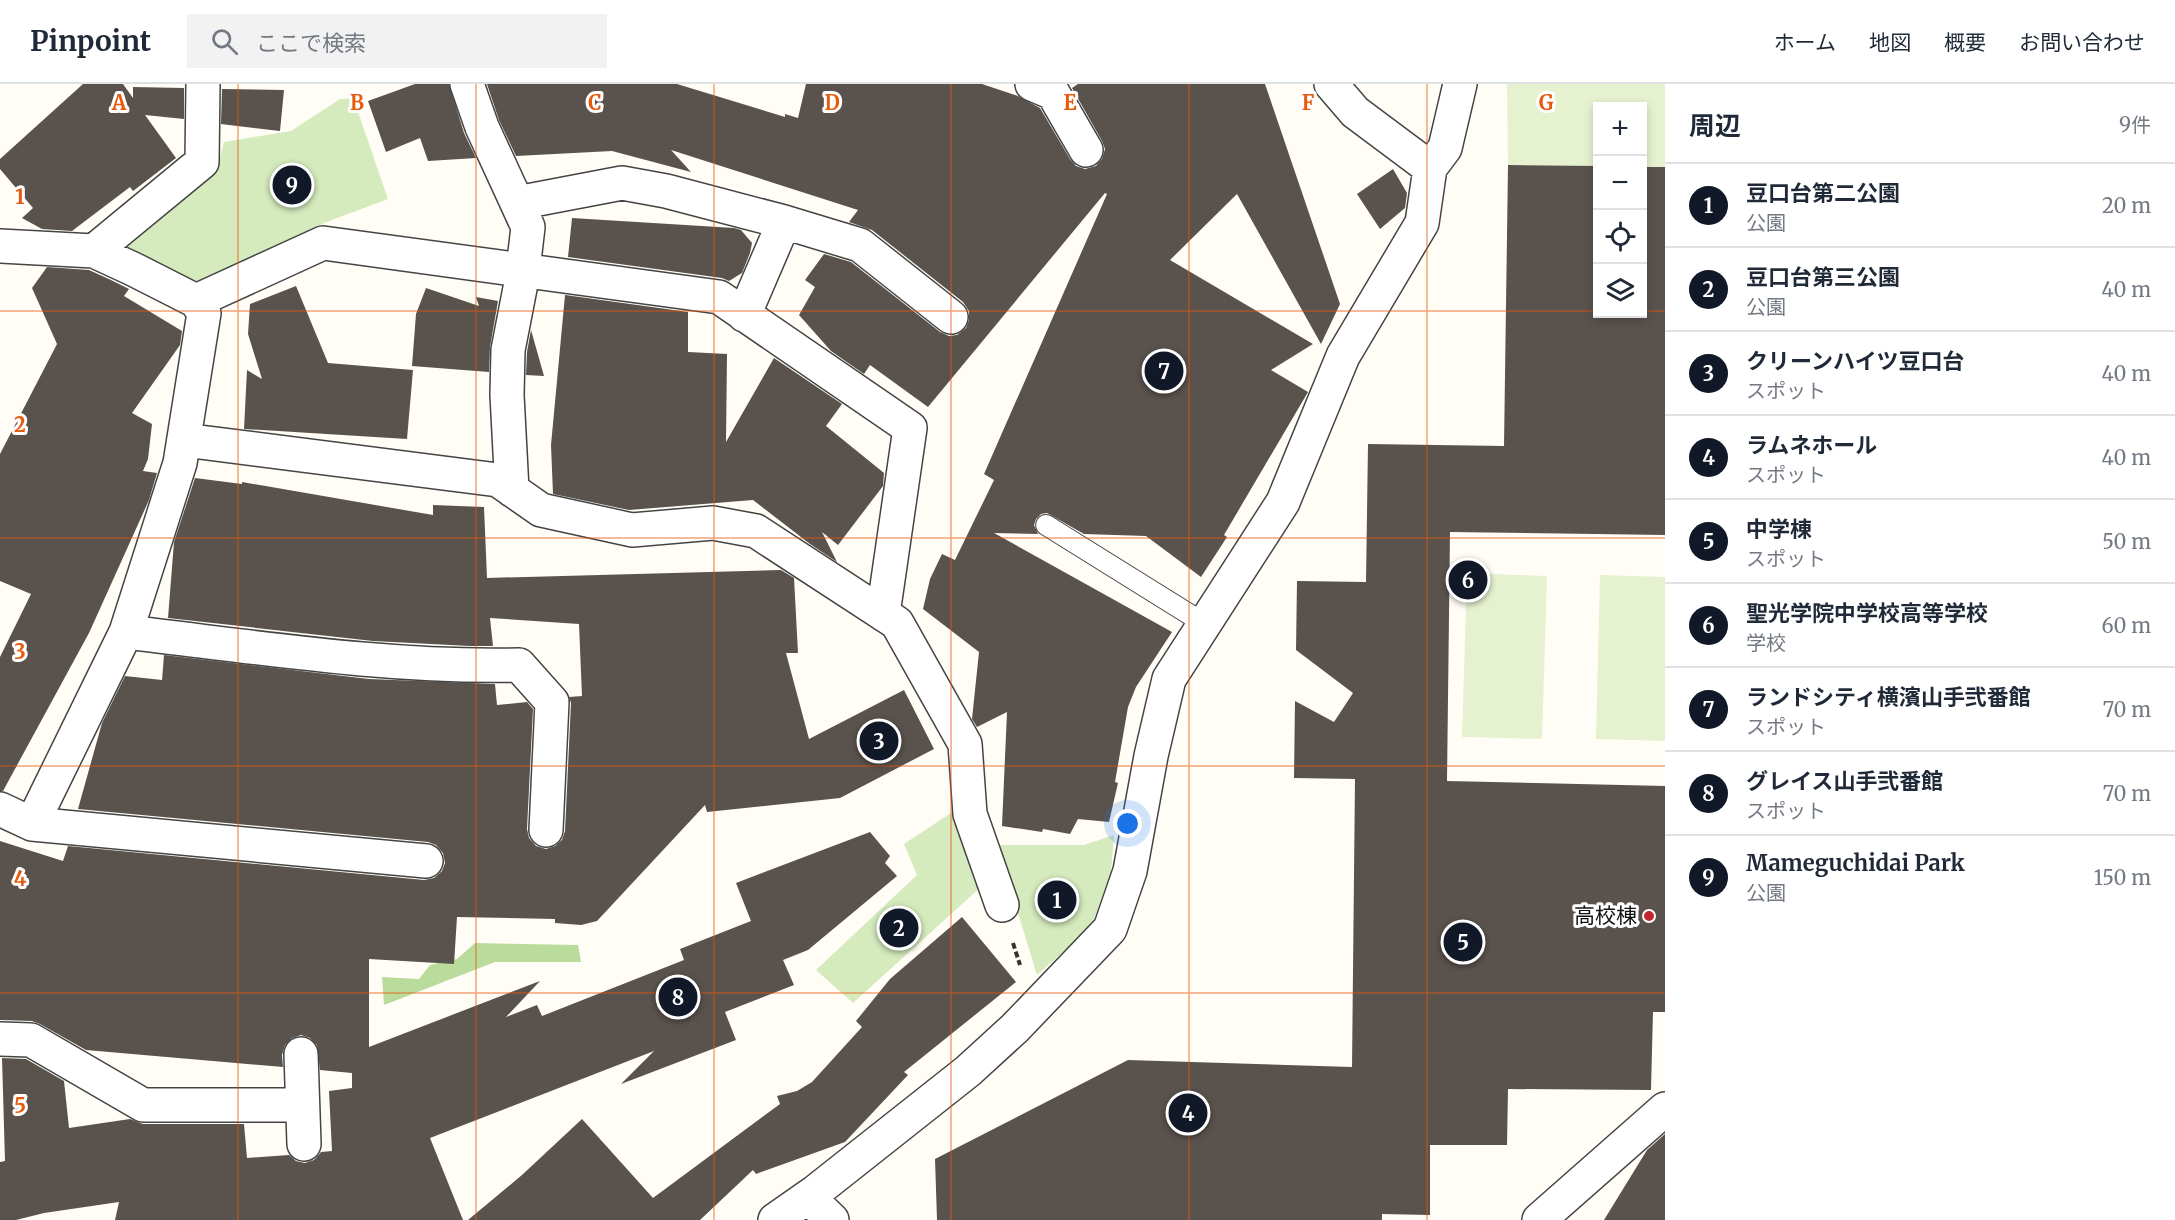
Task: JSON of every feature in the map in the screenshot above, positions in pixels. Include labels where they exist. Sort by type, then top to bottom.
[{"type":"street","points":[[94,251],[202,162],[203,84]]},
{"type":"street","points":[[466,84],[482,127],[528,227],[523,270],[508,350],[507,395],[512,490]]},
{"type":"street","points":[[1032,84],[1053,93],[1086,150]]},
{"type":"street","points":[[1331,84],[1355,112],[1430,168]]},
{"type":"street","points":[[775,1220],[808,1197],[968,1071],[1033,1010],[1110,929],[1130,870],[1151,756],[1169,679],[1283,502],[1343,356],[1422,223],[1430,168],[1445,148],[1460,84]]},
{"type":"street","points":[[517,203],[622,183],[666,191],[860,245],[951,317]]},
{"type":"street","points":[[744,315],[784,222]]},
{"type":"street","points":[[196,301],[322,243],[719,297],[910,428],[883,614]]},
{"type":"street","points":[[0,246],[94,251],[196,301],[204,313],[180,463],[126,632],[32,824]]},
{"type":"street","points":[[184,440],[498,480],[541,510],[632,530],[714,523],[756,531],[897,624],[965,744],[970,814],[1002,905]]},
{"type":"street","points":[[126,632],[379,662],[469,666],[519,664],[552,702],[546,830]]},
{"type":"street","points":[[0,809],[32,824],[426,861]]},
{"type":"street","points":[[0,1039],[31,1040],[142,1106],[302,1105]]},
{"type":"street","points":[[301,1054],[304,1144]]},
{"type":"street","points":[[1542,1219],[1665,1109]]},
{"type":"street","points":[[808,1197],[832,1220]]},
{"type":"lane","points":[[1046,525],[1204,624]]},
{"type":"path","points":[[1002,905],[1033,1010]]},
{"type":"green space","points":[[1507,84],[1665,84],[1665,167],[1647,167],[1647,102],[1593,102],[1593,166],[1508,165]]},
{"type":"green space","points":[[357,98],[356,106],[388,199],[324,223],[195,283],[124,249],[217,170],[224,142],[291,131],[340,99]]},
{"type":"green space","points":[[1467,573],[1547,576],[1542,739],[1462,737]]},
{"type":"green space","points":[[1600,575],[1665,577],[1665,741],[1596,739]]},
{"type":"green space","points":[[960,807],[983,885],[853,1003],[816,970],[917,875],[904,844]]},
{"type":"green space","points":[[1114,835],[1111,872],[1091,927],[1037,975],[997,845],[1084,845]]},
{"type":"green space","points":[[475,943],[578,945],[581,962],[495,962],[384,1005],[382,977],[419,979],[430,965],[457,959]]},
{"type":"building","points":[[83,84],[123,84],[133,98],[133,87],[184,88],[184,119],[145,115],[176,158],[133,191],[130,187],[72,231],[42,229],[22,218],[33,208],[0,169],[0,159]]},
{"type":"building","points":[[415,84],[449,84],[464,133],[476,158],[428,161],[420,138],[386,152],[368,101]]},
{"type":"building","points":[[487,84],[677,84],[785,117],[785,114],[798,118],[806,84],[982,84],[1018,96],[1040,108],[1070,159],[1076,166],[1085,169],[1096,166],[1102,159],[1105,149],[1072,88],[1078,84],[1265,84],[1340,304],[1321,344],[1237,194],[1170,260],[1313,344],[1271,370],[1308,392],[1224,535],[1227,537],[1201,577],[1146,536],[1084,534],[1047,513],[1041,514],[1036,519],[1034,525],[1038,534],[994,533],[1172,632],[1136,687],[1128,707],[1115,782],[1118,783],[1109,822],[1078,819],[1070,834],[1043,829],[1042,832],[1002,826],[1007,712],[977,727],[972,719],[979,652],[923,609],[930,579],[942,554],[955,560],[994,480],[984,474],[1107,194],[1105,193],[928,407],[870,365],[864,374],[831,351],[799,315],[815,287],[805,280],[824,254],[851,262],[940,332],[949,336],[957,335],[966,328],[969,311],[963,302],[872,230],[849,222],[858,210],[671,150],[691,172],[612,151],[516,156],[499,120]]},
{"type":"building","points":[[222,89],[284,90],[280,131],[221,124]]},
{"type":"building","points":[[1508,165],[1593,166],[1593,318],[1647,318],[1647,167],[1665,167],[1665,535],[1450,532],[1447,781],[1665,786],[1665,1012],[1653,1012],[1651,1090],[1508,1089],[1507,1145],[1430,1145],[1430,1215],[1382,1214],[1382,1220],[937,1220],[935,1159],[1128,1060],[1352,1067],[1355,779],[1294,778],[1295,701],[1334,722],[1353,693],[1296,650],[1297,581],[1366,582],[1368,444],[1504,446]]},
{"type":"building","points":[[1393,169],[1407,193],[1405,208],[1380,229],[1357,194]]},
{"type":"building","points":[[572,218],[734,228],[741,230],[752,243],[742,273],[729,281],[722,278],[568,257]]},
{"type":"building","points":[[47,267],[89,270],[111,280],[129,289],[124,296],[182,331],[180,345],[132,413],[152,424],[148,459],[143,471],[157,473],[149,500],[89,633],[3,791],[0,791],[0,657],[31,594],[0,581],[0,454],[57,344],[32,288]]},
{"type":"building","points":[[296,286],[328,363],[413,370],[407,439],[244,429],[247,370],[262,379],[248,334],[250,304]]},
{"type":"building","points":[[426,288],[479,306],[476,297],[498,301],[490,347],[489,372],[412,366],[416,314]]},
{"type":"building","points":[[565,295],[688,312],[688,352],[727,354],[726,442],[774,358],[842,404],[826,426],[884,473],[883,486],[838,545],[822,532],[837,562],[753,500],[629,510],[553,494],[551,445]]},
{"type":"building","points":[[531,330],[544,376],[526,375]]},
{"type":"building","points":[[195,478],[242,484],[242,482],[433,515],[433,505],[484,507],[487,578],[781,570],[794,578],[798,653],[786,653],[809,739],[904,690],[934,749],[840,798],[707,812],[705,805],[597,921],[581,925],[555,923],[555,919],[457,917],[454,964],[369,959],[369,1047],[540,981],[506,1017],[537,1005],[542,1016],[684,960],[680,949],[751,921],[736,883],[870,832],[890,856],[885,863],[897,876],[808,950],[783,960],[794,985],[725,1012],[736,1040],[621,1084],[654,1051],[430,1138],[463,1220],[115,1220],[119,1202],[44,1213],[16,1220],[0,1220],[0,1162],[5,1161],[2,1058],[26,1059],[64,1081],[69,1128],[130,1119],[143,1124],[244,1124],[247,1158],[289,1155],[296,1161],[305,1163],[314,1160],[321,1152],[332,1151],[329,1091],[352,1088],[352,1073],[320,1070],[317,1045],[310,1038],[301,1035],[292,1038],[285,1045],[282,1055],[283,1067],[86,1050],[32,1021],[0,1020],[0,841],[63,861],[68,846],[424,880],[434,878],[442,871],[445,863],[443,853],[436,845],[428,842],[78,809],[102,723],[125,676],[162,680],[164,655],[369,679],[495,684],[497,705],[527,702],[533,709],[527,829],[529,838],[536,846],[546,849],[562,840],[565,831],[571,703],[569,697],[582,696],[579,624],[490,618],[493,646],[470,646],[373,641],[168,618],[174,542]]},
{"type":"building","points":[[962,917],[1016,982],[904,1072],[908,1075],[845,1142],[756,1174],[753,1170],[700,1220],[468,1220],[522,1175],[582,1119],[653,1198],[780,1104],[777,1096],[797,1091],[812,1082],[862,1027],[856,1021],[890,979]]},
{"type":"building","points":[[1665,1134],[1665,1220],[1604,1220],[1647,1150]]},
{"type":"place","name":"Mameguchidai Park","points":[[292,185]]},
{"type":"place","name":"ランドシティ横濱山手弐番館","points":[[1164,371]]},
{"type":"place","name":"聖光学院中学校高等学校","points":[[1468,580]]},
{"type":"place","name":"クリーンハイツ豆口台","points":[[879,741]]},
{"type":"place","name":"豆口台第二公園","points":[[1057,900]]},
{"type":"place","name":"高校棟","points":[[1649,916]]},
{"type":"place","name":"豆口台第三公園","points":[[899,928]]},
{"type":"place","name":"中学棟","points":[[1463,942]]},
{"type":"place","name":"グレイス山手弐番館","points":[[678,997]]},
{"type":"place","name":"ラムネホール","points":[[1188,1113]]}]
